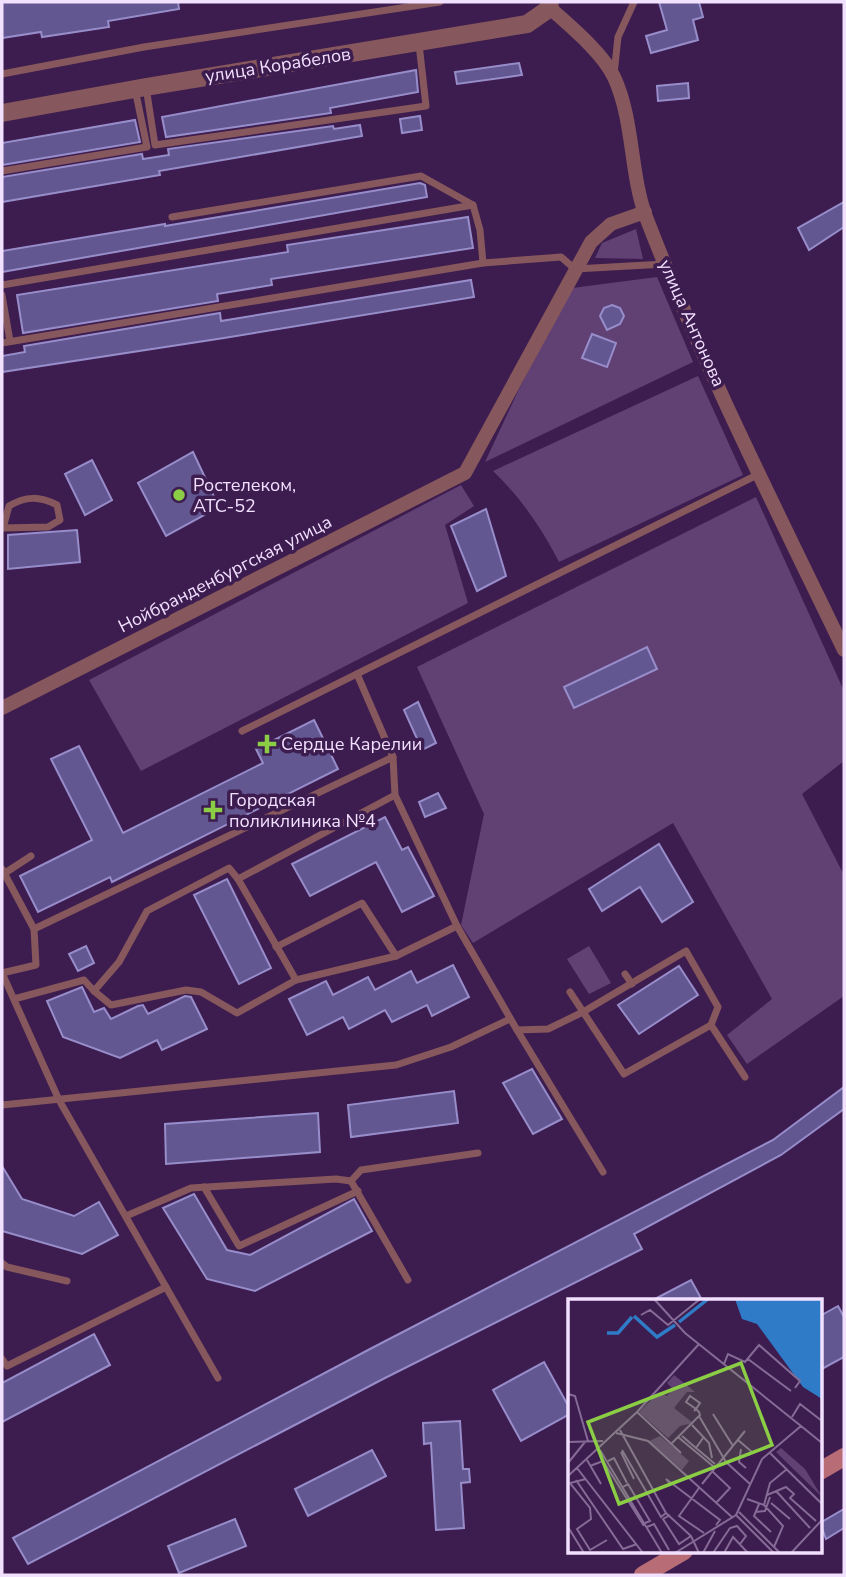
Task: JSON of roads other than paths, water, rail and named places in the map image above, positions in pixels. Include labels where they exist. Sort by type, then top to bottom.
[{"type":"main road","points":[[822,1470],[844,1457]]},
{"type":"main road","points":[[643,1575],[682,1552]]},
{"type":"street","name":"улица Антонова","points":[[549,5],[583,37],[614,76],[624,106],[645,212],[665,264],[759,474],[844,650]]},
{"type":"street","name":"улица Корабелов","points":[[2,113],[527,24],[549,5]]},
{"type":"street","points":[[575,269],[591,242],[611,224],[645,212]]},
{"type":"street","name":"Нойбранденбургская улица","points":[[2,708],[465,472],[575,269]]},
{"type":"lane","points":[[2,74],[145,47],[440,2]]},
{"type":"lane","points":[[614,76],[618,37],[634,2]]},
{"type":"lane","points":[[140,88],[155,145],[426,106],[419,43]]},
{"type":"lane","points":[[2,171],[147,147],[140,88]]},
{"type":"lane","points":[[172,217],[421,176],[472,205],[480,230],[483,264]]},
{"type":"lane","points":[[2,285],[472,205]]},
{"type":"lane","points":[[2,295],[6,342],[483,264],[561,257],[575,269],[665,264]]},
{"type":"lane","points":[[242,731],[759,474]]},
{"type":"lane","points":[[42,497],[57,505],[60,520],[48,527],[2,528],[9,506],[21,499],[42,497]]},
{"type":"lane","points":[[357,674],[393,757],[395,795],[457,926],[603,1172]]},
{"type":"lane","points":[[34,929],[393,757]]},
{"type":"lane","points":[[238,879],[395,795]]},
{"type":"lane","points":[[31,856],[3,871],[34,929],[36,965],[2,973],[59,1100],[218,1378]]},
{"type":"lane","points":[[94,991],[119,962],[147,911],[229,868],[238,879],[296,981]]},
{"type":"lane","points":[[276,947],[362,903],[396,956]]},
{"type":"lane","points":[[14,999],[84,981],[111,1005],[186,990],[201,992],[237,1013],[296,981],[396,956],[457,926]]},
{"type":"lane","points":[[517,1030],[548,1029],[583,1012],[686,951],[718,1007],[711,1025],[625,1074],[583,1012],[570,992]]},
{"type":"lane","points":[[625,974],[632,984]]},
{"type":"lane","points":[[2,1105],[396,1065],[451,1047],[510,1018]]},
{"type":"lane","points":[[711,1025],[745,1077]]},
{"type":"lane","points":[[351,1181],[361,1170],[478,1153]]},
{"type":"lane","points":[[126,1216],[191,1188],[351,1181]]},
{"type":"lane","points":[[351,1181],[408,1280]]},
{"type":"lane","points":[[204,1187],[239,1246],[358,1191]]},
{"type":"lane","points":[[2,1263],[7,1267],[67,1281]]},
{"type":"lane","points":[[2,1359],[7,1366],[166,1287]]},
{"type":"place","name":"Ростелеком, АТС-52","points":[[179,495]]},
{"type":"place","name":"Сердце Карелии","points":[[267,744]]},
{"type":"place","name":"Городская поликлиника №4","points":[[213,810]]}]
